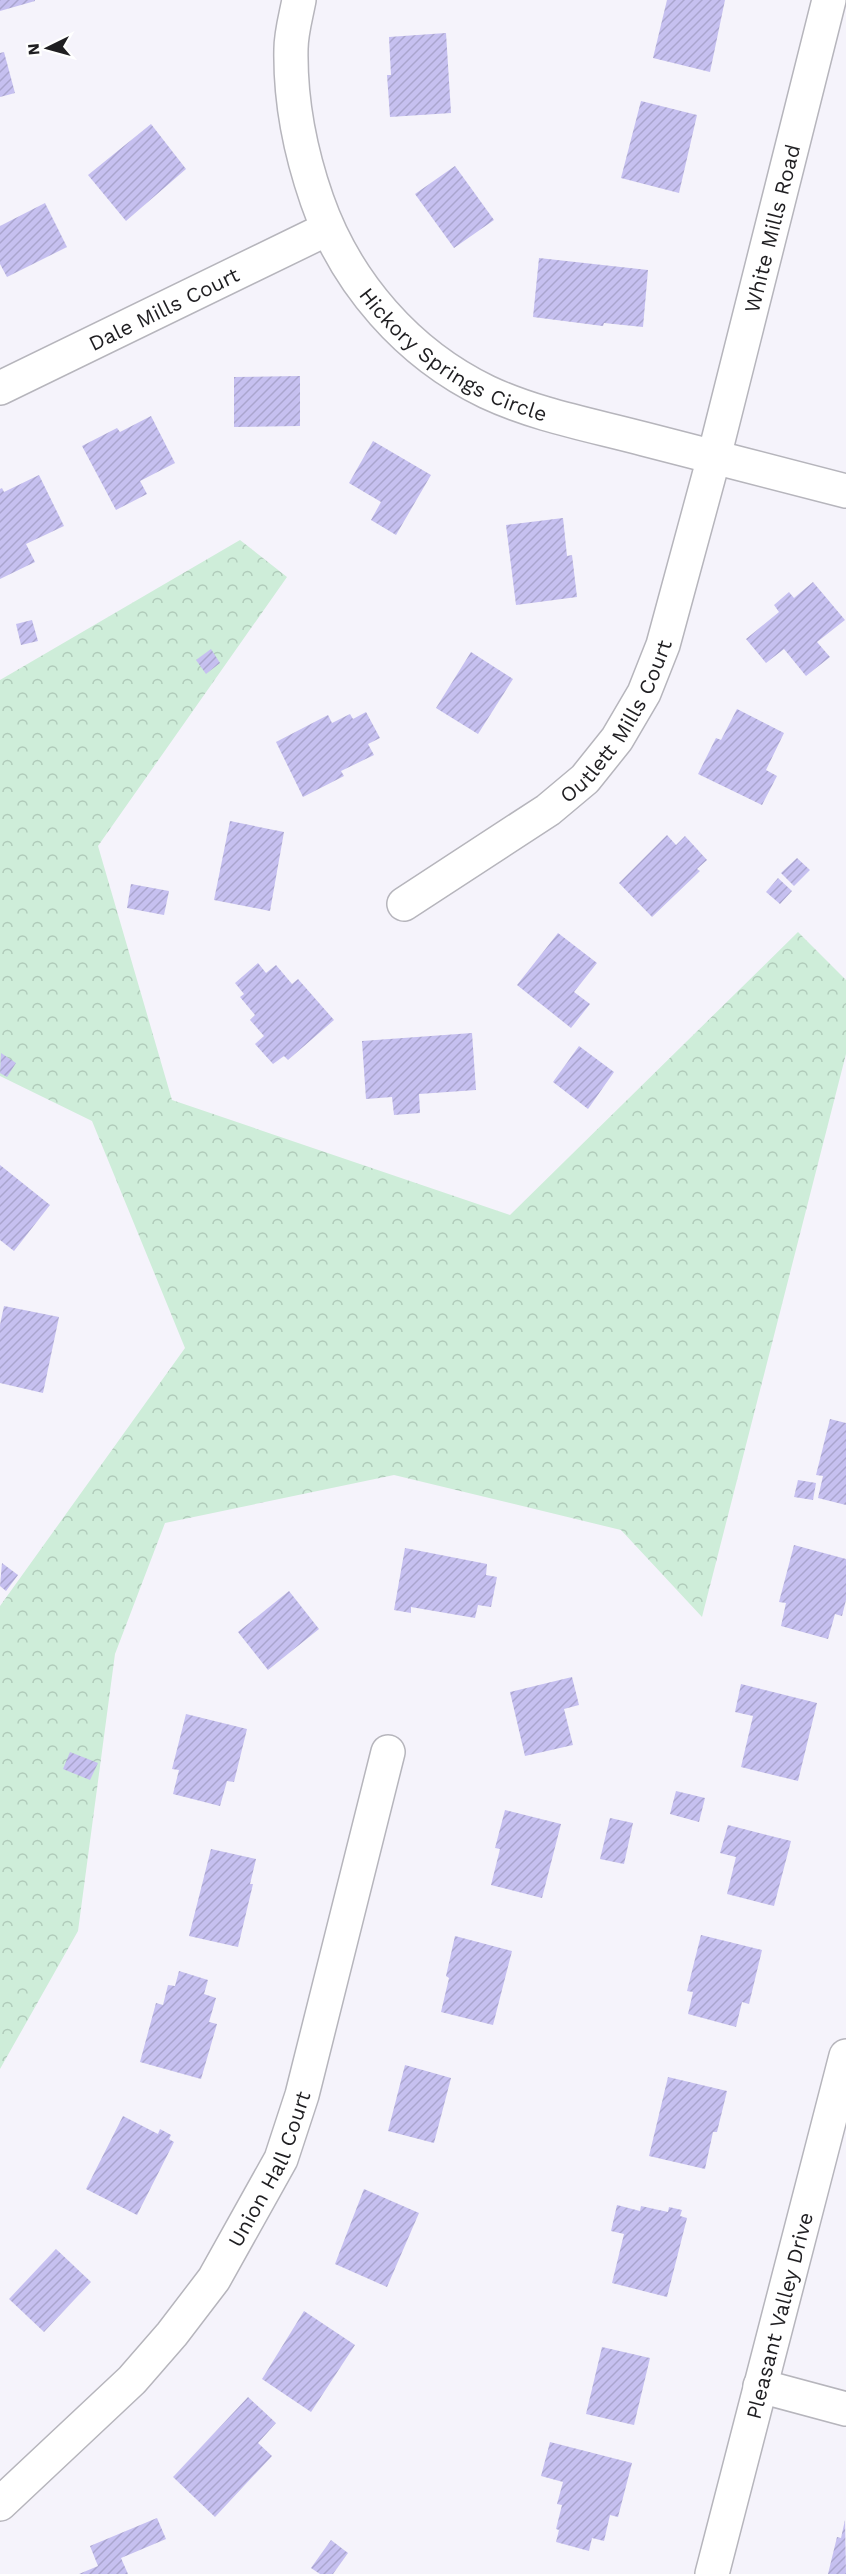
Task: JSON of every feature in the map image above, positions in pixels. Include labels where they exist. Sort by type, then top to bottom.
[{"type":"street","name":"Hickory Springs Circle","points":[[299,0],[291,47],[293,108],[306,169],[327,229],[354,278],[391,322],[435,360],[486,392],[537,411],[846,491]]},
{"type":"street","name":"White Mills Road","points":[[714,457],[830,0]]},
{"type":"street","name":"Dale Mills Court","points":[[0,388],[327,229]]},
{"type":"street","name":"Outlett Mills Court","points":[[404,904],[548,810],[585,779],[617,739],[644,693],[663,645],[714,457]]},
{"type":"street","name":"Union Hall Court","points":[[0,2504],[132,2380],[172,2334],[214,2278],[281,2159],[302,2095],[388,1752]]},
{"type":"street","name":"Pleasant Valley Drive","points":[[712,2574],[846,2056]]},
{"type":"street","points":[[760,2386],[846,2409]]},
{"type":"green space","points":[[240,540],[287,577],[98,846],[172,1100],[510,1215],[798,932],[846,980],[846,1054],[702,1617],[621,1530],[394,1475],[165,1523],[115,1654],[78,1931],[0,2069],[0,1606],[185,1348],[92,1121],[0,1076],[0,680]]},
{"type":"building","points":[[0,0],[35,0],[35,1],[0,11]]},
{"type":"building","points":[[667,0],[725,0],[710,72],[653,58]]},
{"type":"building","points":[[446,33],[451,113],[390,117],[387,75],[391,75],[389,37]]},
{"type":"building","points":[[4,52],[15,93],[0,97],[0,53]]},
{"type":"building","points":[[641,101],[697,115],[679,193],[621,178]]},
{"type":"building","points":[[151,124],[186,169],[126,221],[88,175]]},
{"type":"building","points":[[455,166],[494,220],[454,248],[415,194]]},
{"type":"building","points":[[45,203],[67,247],[7,277],[0,264],[0,226]]},
{"type":"building","points":[[539,258],[648,270],[643,327],[604,323],[603,326],[533,317]]},
{"type":"building","points":[[300,376],[300,426],[234,427],[234,377]]},
{"type":"building","points":[[151,416],[175,463],[140,481],[147,494],[116,510],[82,446],[117,428],[120,432]]},
{"type":"building","points":[[373,441],[431,475],[396,535],[371,520],[381,502],[349,483]]},
{"type":"building","points":[[39,475],[64,526],[26,544],[35,562],[0,579],[0,489],[2,488],[4,492]]},
{"type":"building","points":[[563,518],[567,556],[572,555],[577,597],[516,605],[506,525]]},
{"type":"building","points":[[813,582],[845,620],[817,642],[830,657],[806,676],[784,649],[766,663],[746,639],[779,612],[774,605],[789,592],[794,598]]},
{"type":"building","points":[[32,620],[38,641],[21,645],[16,624]]},
{"type":"building","points":[[211,649],[220,663],[206,674],[196,660]]},
{"type":"building","points":[[471,652],[513,679],[478,734],[436,708]]},
{"type":"building","points":[[737,709],[784,733],[766,770],[777,776],[762,805],[698,774],[716,738],[721,740]]},
{"type":"building","points":[[366,712],[380,738],[368,744],[374,755],[341,771],[344,776],[303,797],[276,742],[328,715],[332,723],[350,714],[353,719]]},
{"type":"building","points":[[230,821],[284,832],[270,911],[214,900]]},
{"type":"building","points":[[667,835],[676,845],[685,836],[707,860],[697,869],[700,871],[652,917],[619,883]]},
{"type":"building","points":[[797,858],[810,870],[794,886],[781,873]]},
{"type":"building","points":[[778,878],[792,891],[780,904],[766,892]]},
{"type":"building","points":[[131,884],[169,891],[164,915],[127,908]]},
{"type":"building","points":[[558,933],[597,963],[574,992],[590,1004],[571,1028],[517,985]]},
{"type":"building","points":[[258,963],[266,973],[276,965],[292,984],[298,979],[334,1020],[288,1060],[284,1056],[273,1064],[255,1044],[264,1036],[250,1020],[255,1015],[240,997],[244,994],[235,983]]},
{"type":"building","points":[[472,1033],[476,1090],[419,1094],[420,1113],[394,1115],[392,1097],[366,1099],[362,1041]]},
{"type":"building","points":[[579,1046],[614,1072],[588,1109],[553,1082]]},
{"type":"building","points":[[1,1053],[16,1063],[7,1077],[0,1073]]},
{"type":"building","points":[[0,1165],[50,1205],[14,1251],[0,1240]]},
{"type":"building","points":[[4,1306],[59,1317],[43,1393],[0,1383],[0,1325]]},
{"type":"building","points":[[830,1419],[846,1423],[846,1505],[818,1498],[823,1476],[816,1475]]},
{"type":"building","points":[[798,1480],[816,1483],[813,1500],[794,1497]]},
{"type":"building","points":[[794,1545],[846,1559],[846,1600],[842,1616],[835,1614],[828,1639],[781,1626],[786,1603],[779,1602]]},
{"type":"building","points":[[405,1548],[487,1564],[486,1575],[497,1577],[491,1607],[478,1605],[475,1618],[411,1607],[411,1613],[394,1610]]},
{"type":"building","points":[[2,1563],[18,1575],[6,1591],[0,1586]]},
{"type":"building","points":[[289,1591],[319,1629],[268,1670],[238,1632]]},
{"type":"building","points":[[572,1677],[579,1705],[564,1709],[573,1745],[525,1756],[510,1692]]},
{"type":"building","points":[[741,1684],[817,1703],[798,1781],[741,1767],[753,1716],[735,1712]]},
{"type":"building","points":[[186,1714],[247,1729],[234,1782],[227,1781],[220,1806],[173,1794],[179,1770],[172,1769]]},
{"type":"building","points":[[70,1752],[98,1763],[90,1780],[63,1769]]},
{"type":"building","points":[[676,1791],[705,1798],[699,1822],[670,1814]]},
{"type":"building","points":[[505,1810],[561,1824],[542,1898],[491,1885],[500,1849],[495,1848]]},
{"type":"building","points":[[610,1818],[633,1823],[624,1864],[600,1859]]},
{"type":"building","points":[[728,1825],[791,1841],[774,1906],[727,1894],[736,1857],[720,1853]]},
{"type":"building","points":[[211,1849],[256,1859],[250,1884],[253,1884],[238,1947],[189,1936]]},
{"type":"building","points":[[701,1935],[762,1950],[749,2004],[742,2002],[736,2027],[688,2014],[693,1992],[687,1991]]},
{"type":"building","points":[[455,1936],[512,1951],[493,2025],[441,2012]]},
{"type":"building","points":[[179,1971],[208,1980],[204,1994],[216,1998],[209,2022],[217,2024],[201,2079],[140,2062],[156,2003],[163,2005],[168,1985],[175,1986]]},
{"type":"building","points":[[405,2065],[451,2078],[434,2143],[388,2131]]},
{"type":"building","points":[[668,2077],[727,2091],[717,2132],[713,2132],[705,2169],[649,2156]]},
{"type":"building","points":[[123,2116],[158,2134],[160,2129],[171,2135],[169,2139],[174,2142],[137,2215],[86,2189]]},
{"type":"building","points":[[364,2189],[419,2213],[387,2287],[335,2264]]},
{"type":"building","points":[[617,2205],[640,2211],[641,2206],[668,2212],[669,2207],[682,2210],[680,2216],[687,2218],[667,2297],[612,2283],[624,2234],[611,2231]]},
{"type":"building","points":[[56,2249],[91,2282],[44,2332],[9,2299]]},
{"type":"building","points":[[304,2311],[355,2345],[311,2412],[262,2379]]},
{"type":"building","points":[[602,2347],[650,2358],[634,2425],[586,2414]]},
{"type":"building","points":[[248,2397],[276,2423],[258,2443],[272,2456],[215,2517],[173,2477]]},
{"type":"building","points":[[550,2442],[632,2463],[618,2517],[610,2515],[604,2541],[592,2538],[589,2551],[556,2542],[559,2530],[556,2529],[562,2505],[557,2504],[563,2482],[541,2476]]},
{"type":"building","points":[[157,2518],[166,2539],[121,2558],[128,2574],[79,2574],[98,2566],[90,2546]]},
{"type":"building","points":[[845,2520],[846,2574],[828,2574],[837,2537],[841,2538]]},
{"type":"building","points":[[331,2540],[348,2553],[333,2574],[320,2574],[311,2568]]}]
